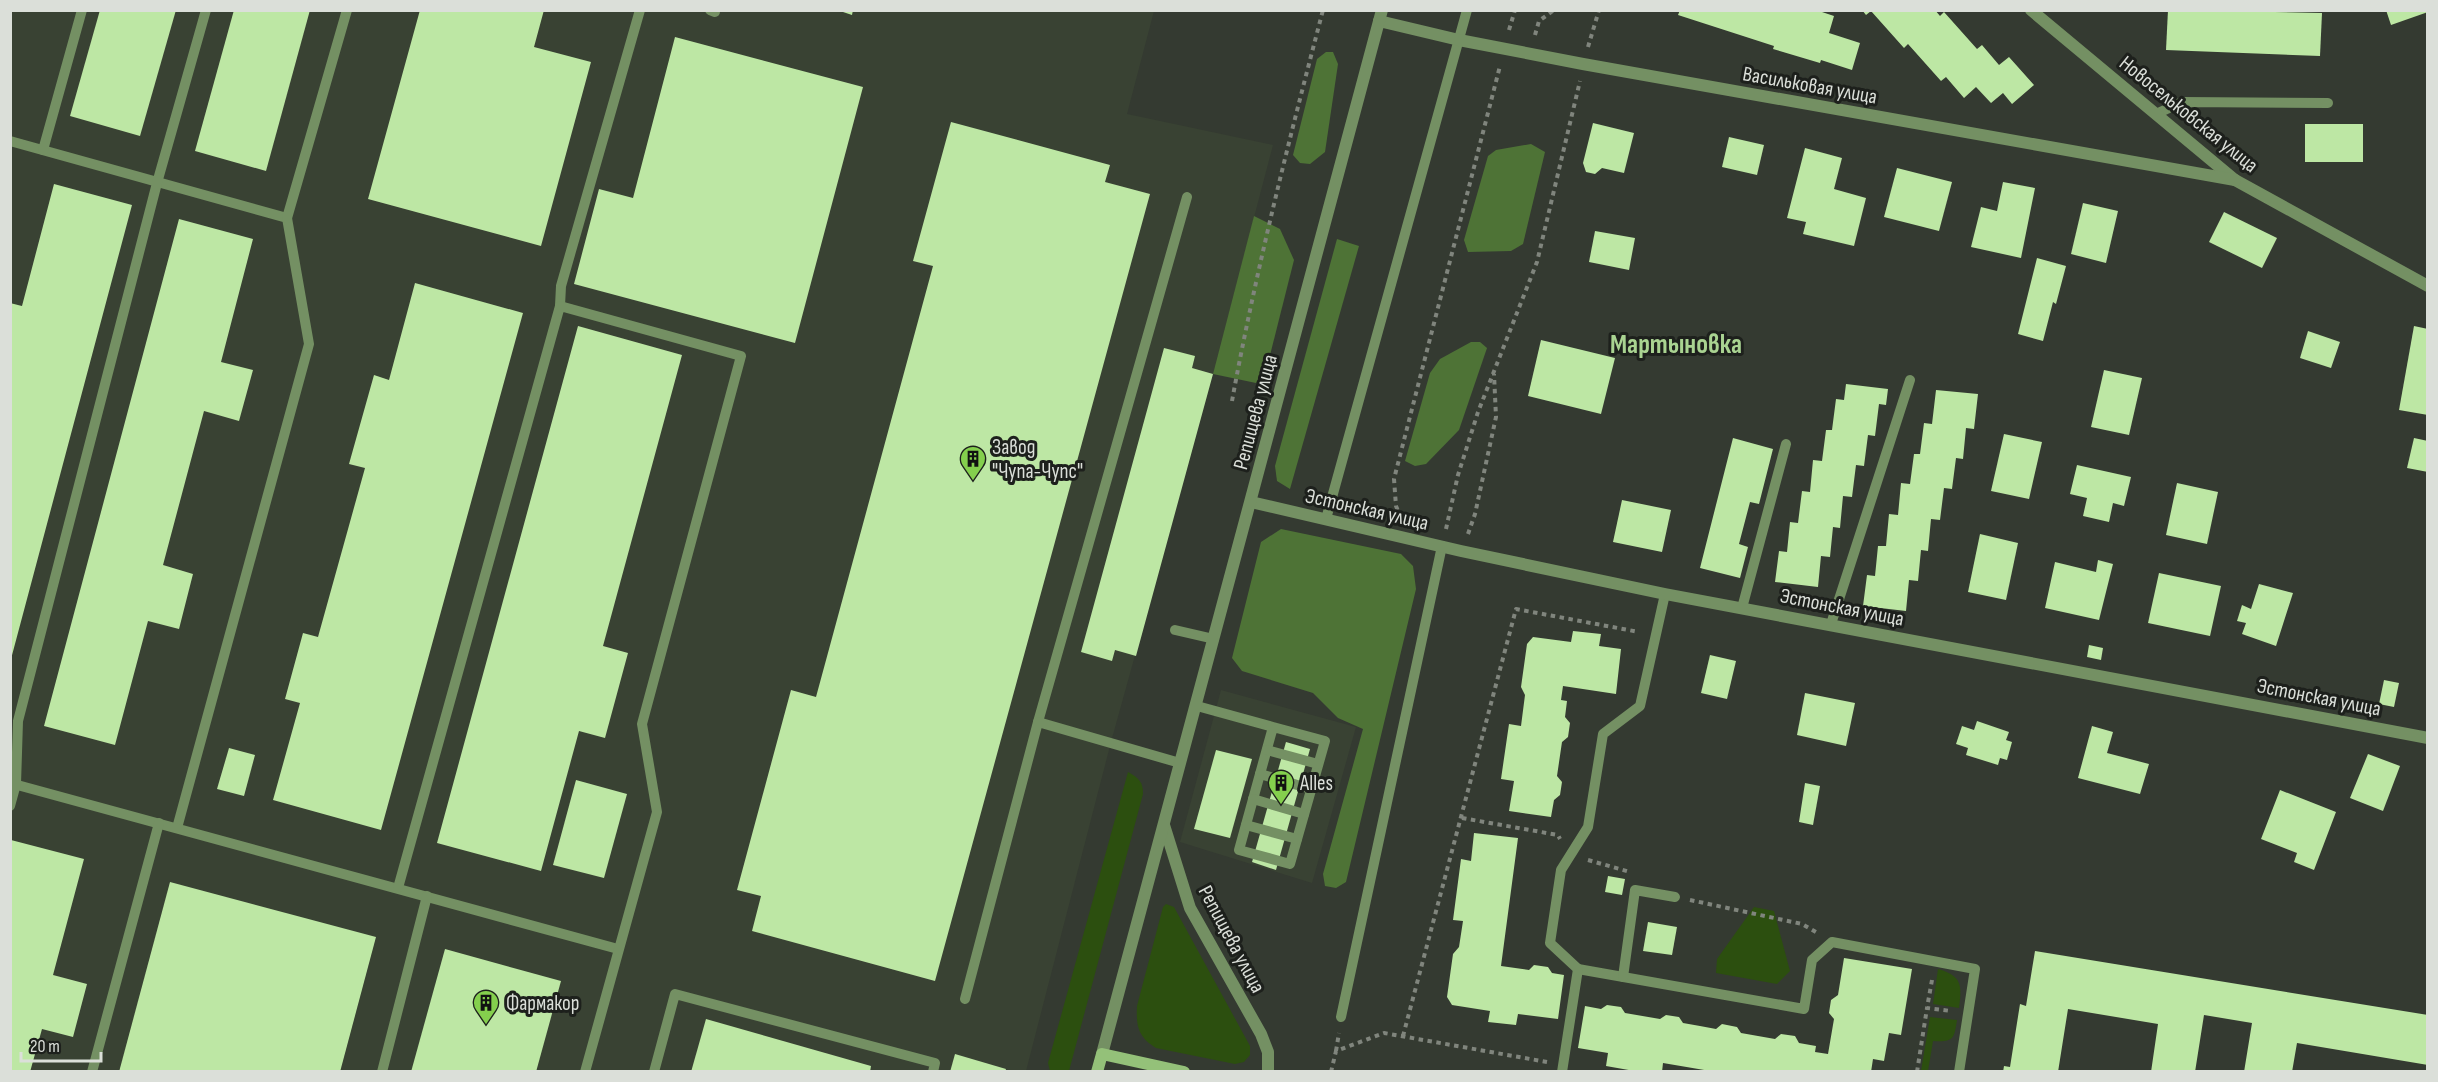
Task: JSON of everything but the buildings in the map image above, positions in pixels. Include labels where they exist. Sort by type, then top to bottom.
[{"type":"street","name":"Новосельковская улица","points":[[2031,10],[2235,180],[2427,286]]},
{"type":"street","name":"Васильковая улица","points":[[1380,16],[1459,40],[1530,54],[2235,180]]},
{"type":"street","name":"Репищева улица","points":[[1097,1071],[1197,706],[1380,16]]},
{"type":"street","name":"Эстонская улица","points":[[1251,502],[1461,551],[1665,594],[2427,738]]},
{"type":"street","name":"Репищева улица","points":[[1164,823],[1190,908],[1261,1034],[1268,1052],[1268,1071]]},
{"type":"street","points":[[1102,1054],[1184,1071]]},
{"type":"lane","points":[[43,150],[82,10]]},
{"type":"lane","points":[[10,806],[18,721],[157,183],[206,10]]},
{"type":"lane","points":[[177,828],[309,344],[287,218],[347,10]]},
{"type":"lane","points":[[398,888],[560,306],[561,286],[640,10]]},
{"type":"lane","points":[[1326,519],[1467,10]]},
{"type":"lane","points":[[2156,114],[2182,102],[2328,103]]},
{"type":"lane","points":[[10,141],[287,218]]},
{"type":"lane","points":[[965,999],[1038,722],[1187,197]]},
{"type":"lane","points":[[560,306],[741,356],[642,724],[657,812],[585,1071]]},
{"type":"lane","points":[[1831,624],[1910,380]]},
{"type":"lane","points":[[1742,608],[1786,444]]},
{"type":"lane","points":[[1341,1017],[1442,546]]},
{"type":"lane","points":[[1665,594],[1640,706],[1603,734],[1588,827],[1560,870],[1550,943],[1578,969],[1804,1009],[1812,960],[1832,942],[1975,969],[1959,1071]]},
{"type":"lane","points":[[1175,630],[1214,639]]},
{"type":"lane","points":[[1197,706],[1324,741],[1290,864],[1239,850],[1273,727]]},
{"type":"lane","points":[[1038,722],[1180,763]]},
{"type":"lane","points":[[1267,750],[1318,764]]},
{"type":"lane","points":[[1260,774],[1311,789]]},
{"type":"lane","points":[[13,783],[618,949]]},
{"type":"lane","points":[[1253,799],[1304,814]]},
{"type":"lane","points":[[92,1071],[159,823]]},
{"type":"lane","points":[[1246,825],[1297,839]]},
{"type":"lane","points":[[1623,977],[1635,890],[1675,897]]},
{"type":"lane","points":[[382,1071],[427,896]]},
{"type":"lane","points":[[1562,1068],[1578,969]]},
{"type":"lane","points":[[654,1071],[675,994],[935,1063],[933,1071]]},
{"type":"path","points":[[1232,401],[1247,315],[1323,10]]},
{"type":"path","points":[[1411,539],[1396,506],[1394,479],[1515,10]]},
{"type":"path","points":[[1530,54],[1539,21],[1554,10]]},
{"type":"path","points":[[1442,546],[1458,475],[1478,412],[1537,262],[1583,64],[1599,10]]},
{"type":"path","points":[[1461,551],[1475,514],[1496,417],[1494,370]]},
{"type":"path","points":[[1403,1036],[1516,609],[1655,635]]},
{"type":"path","points":[[1462,819],[1558,835],[1570,855],[1630,872],[1635,890]]},
{"type":"path","points":[[1675,897],[1802,924],[1832,942]]},
{"type":"path","points":[[1917,1071],[1935,961]]},
{"type":"path","points":[[1927,1008],[1968,1014]]},
{"type":"path","points":[[1331,1071],[1336,1050],[1384,1033],[1562,1068]]},
{"type":"shaded area","points":[[10,11],[1154,11],[1127,114],[1273,145],[1213,374],[1111,742],[1026,1071],[11,1071]]},
{"type":"shaded area","points":[[1221,690],[1356,727],[1312,883],[1180,842]]},
{"type":"green space","points":[[1326,52],[1333,52],[1338,64],[1325,152],[1310,164],[1300,163],[1293,155],[1317,59]]},
{"type":"green space","points":[[1531,144],[1545,152],[1523,244],[1511,251],[1468,252],[1464,240],[1488,156],[1496,150]]},
{"type":"green space","points":[[1254,216],[1280,229],[1294,260],[1265,375],[1256,383],[1213,374]]},
{"type":"green space","points":[[1337,239],[1359,246],[1290,489],[1277,481],[1275,466]]},
{"type":"green space","points":[[1471,342],[1480,342],[1487,348],[1459,430],[1426,464],[1415,466],[1405,461],[1430,373],[1440,359]]},
{"type":"green space","points":[[1281,529],[1401,554],[1413,566],[1416,589],[1346,882],[1336,888],[1325,886],[1323,874],[1363,729],[1338,718],[1313,693],[1242,671],[1232,658],[1261,542]]},
{"type":"green space","points":[[1128,772],[1140,781],[1143,794],[1069,1071],[1050,1071],[1048,1063]]},
{"type":"green space","points":[[1166,904],[1174,907],[1250,1046],[1250,1055],[1244,1062],[1235,1064],[1156,1048],[1145,1040],[1139,1030],[1137,1006],[1163,907]]},
{"type":"green space","points":[[1754,907],[1774,911],[1790,971],[1777,984],[1716,973],[1717,959]]},
{"type":"green space","points":[[1938,969],[1952,975],[1959,982],[1959,1008],[1933,1004]]},
{"type":"green space","points":[[1930,1017],[1957,1020],[1956,1027],[1949,1040],[1933,1041],[1928,1071],[1921,1071]]},
{"type":"place","name":"Завод \"Чупа-Чупс\"","points":[[973,482]]},
{"type":"place","name":"Alles","points":[[1281,806]]},
{"type":"place","name":"Фармакор","points":[[486,1026]]},
{"type":"district","name":"Мартыновка","points":[[1676,344]]}]
